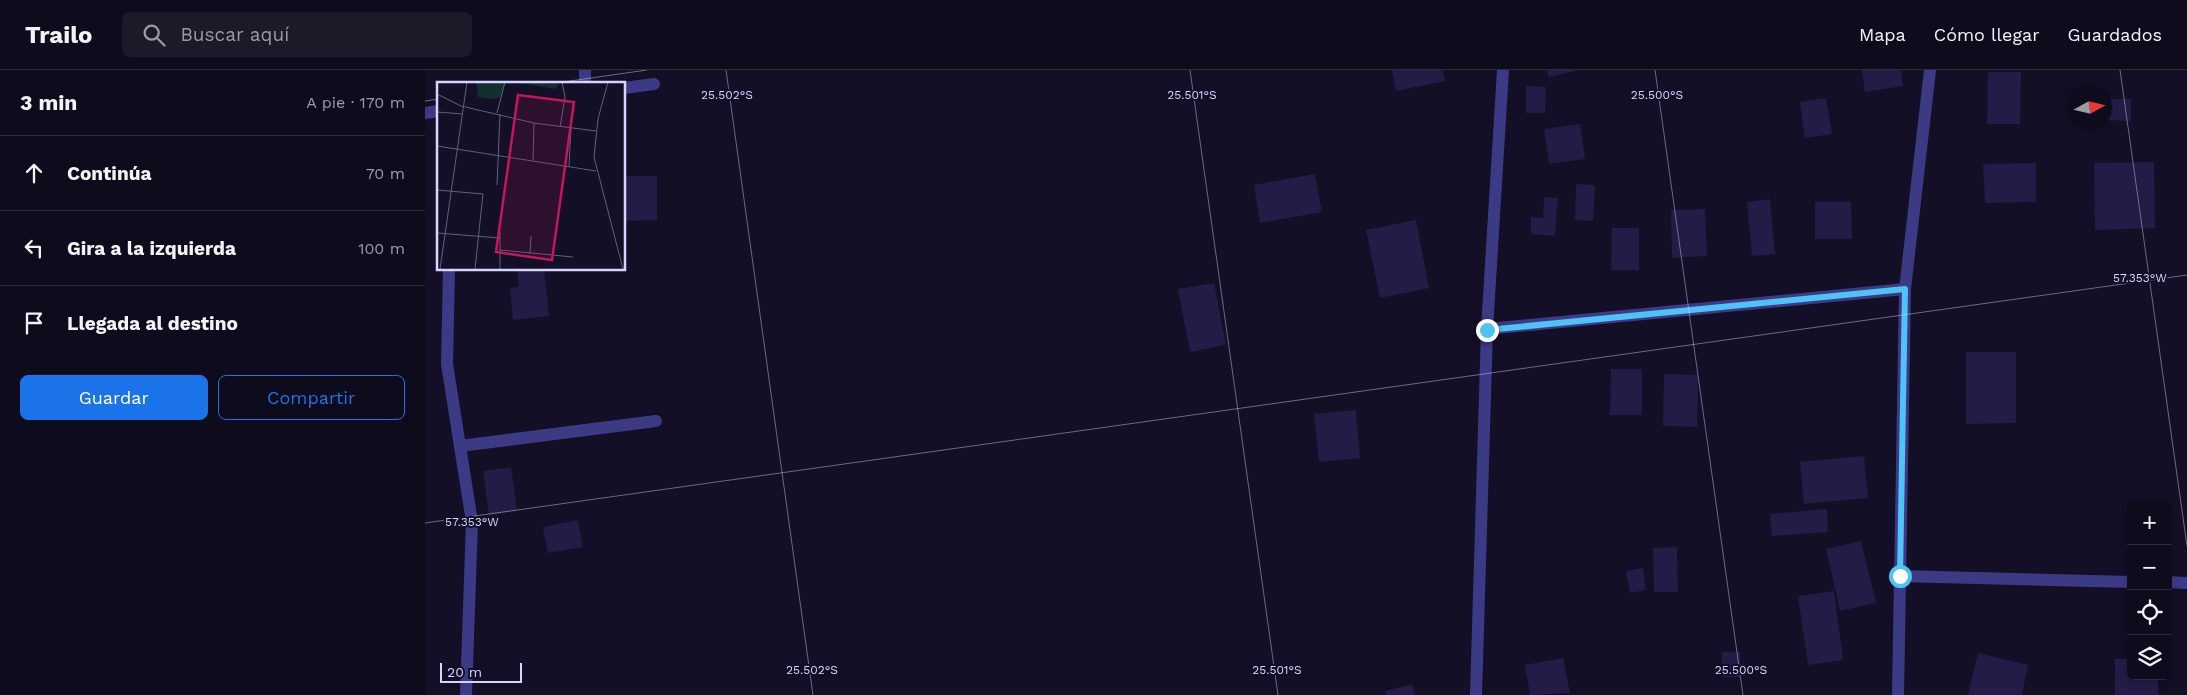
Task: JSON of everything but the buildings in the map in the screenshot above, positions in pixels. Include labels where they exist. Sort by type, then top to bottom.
[{"type":"street","points":[[1476,695],[1487,330],[1503,70]]},
{"type":"street","points":[[1898,695],[1905,289],[1930,70]]},
{"type":"street","points":[[625,88],[654,84]]},
{"type":"street","points":[[449,270],[447,364],[472,522],[466,695]]},
{"type":"street","points":[[1487,330],[1905,289]]},
{"type":"street","points":[[460,446],[656,421]]},
{"type":"street","points":[[1900,576],[2127,582]]},
{"type":"street","points":[[2172,582],[2187,583]]},
{"type":"route","points":[[1487,330],[1905,289],[1900,576]]}]
